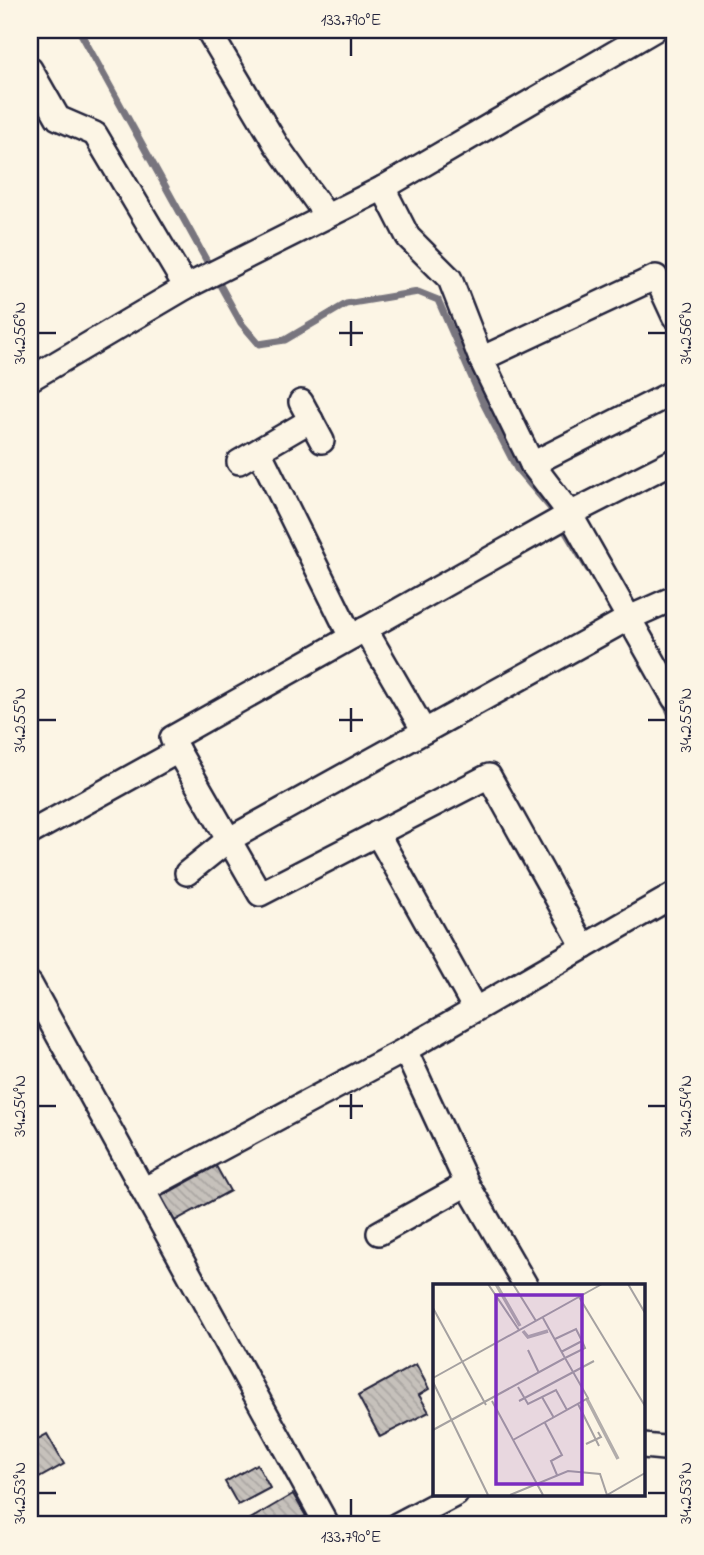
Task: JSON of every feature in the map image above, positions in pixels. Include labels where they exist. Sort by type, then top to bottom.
[{"type":"street","points":[[208,30],[277,146],[326,215]]},
{"type":"street","points":[[30,379],[186,287],[383,188],[654,30]]},
{"type":"street","points":[[30,69],[36,96],[58,118],[95,134],[186,287]]},
{"type":"street","points":[[383,188],[408,237],[450,279],[481,359],[532,464],[570,513],[674,698]]},
{"type":"street","points":[[481,359],[656,277],[674,316]]},
{"type":"street","points":[[532,464],[674,392]]},
{"type":"street","points":[[322,441],[306,411],[249,456],[358,633],[424,732]]},
{"type":"street","points":[[584,947],[489,776],[260,894],[172,738],[570,513],[674,461]]},
{"type":"street","points":[[187,873],[228,840],[629,618],[674,598]]},
{"type":"street","points":[[30,833],[177,751]]},
{"type":"street","points":[[377,834],[475,1009]]},
{"type":"street","points":[[143,1190],[405,1050],[584,947],[673,900]]},
{"type":"street","points":[[30,984],[327,1525]]},
{"type":"street","points":[[405,1050],[467,1184],[525,1284]]},
{"type":"street","points":[[379,1233],[467,1184]]},
{"type":"street","points":[[644,1446],[674,1449]]},
{"type":"street","points":[[397,1525],[452,1496]]},
{"type":"building","points":[[216,1166],[230,1191],[171,1223],[158,1198]]},
{"type":"building","points":[[416,1364],[429,1389],[419,1395],[429,1412],[380,1437],[358,1396]]},
{"type":"building","points":[[47,1434],[64,1464],[30,1483],[30,1443]]},
{"type":"building","points":[[257,1464],[270,1488],[238,1505],[225,1482]]},
{"type":"building","points":[[293,1494],[306,1516],[289,1525],[250,1525],[247,1521]]},
{"type":"waterway","points":[[79,30],[241,323],[259,344],[285,340],[346,304],[418,292],[438,300],[483,403],[517,469],[553,511],[588,569]]},
{"type":"waterway","points":[[662,698],[674,720]]}]
